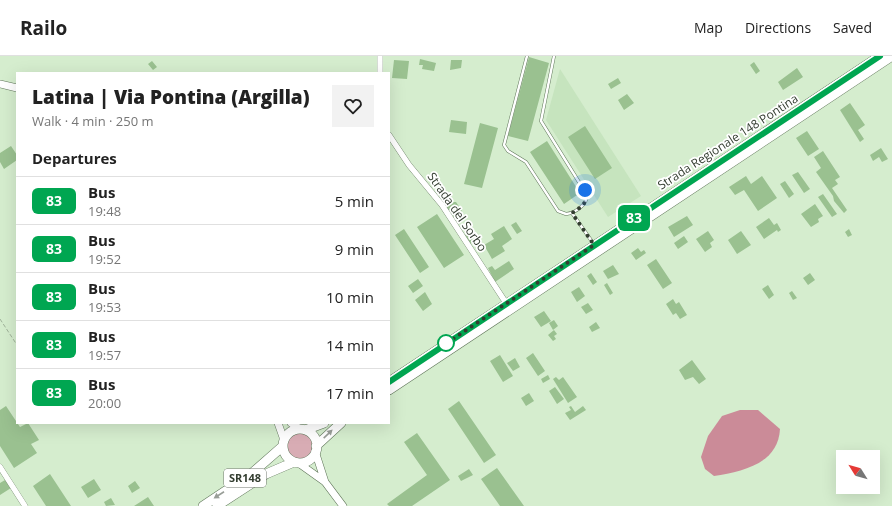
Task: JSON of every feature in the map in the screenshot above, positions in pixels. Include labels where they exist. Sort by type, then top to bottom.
[{"type":"main road","name":"Strada Regionale 148 Pontina","points":[[390,389],[892,56]]},
{"type":"main road","name":"Strada Regionale 148 Pontina","points":[[390,381],[878,57]]},
{"type":"main road","name":"SR148","points":[[203,506],[255,471],[283,443],[290,432],[321,424]]},
{"type":"main road","name":"SR148","points":[[217,506],[266,474],[296,462],[309,460],[316,449],[340,424]]},
{"type":"main road","points":[[302,430],[313,436],[316,449]]},
{"type":"main road","points":[[283,443],[286,456],[296,462]]},
{"type":"street","points":[[380,56],[380,72]]},
{"type":"street","points":[[0,84],[16,88]]},
{"type":"street","name":"Strada del Sorbo","points":[[390,136],[409,165],[442,205],[506,303]]},
{"type":"street","points":[[278,424],[283,443]]},
{"type":"street","points":[[293,424],[302,430]]},
{"type":"street","points":[[316,449],[325,482]]},
{"type":"street","points":[[296,462],[325,482],[343,506]]},
{"type":"street","points":[[0,467],[25,506]]},
{"type":"lane","points":[[527,56],[504,145],[508,151],[526,162],[558,211],[566,214],[572,213],[585,203],[586,193],[541,121],[554,56]]},
{"type":"lane","points":[[572,213],[594,245]]},
{"type":"path","points":[[0,319],[16,343]]},
{"type":"shaded area","points":[[560,69],[641,196],[608,217],[546,120]]},
{"type":"shaded area","points":[[740,410],[758,410],[780,429],[778,441],[766,458],[757,464],[714,476],[705,469],[701,457],[708,436],[722,416]]},
{"type":"shaded area","points":[[300,432],[310,436],[314,446],[310,456],[300,460],[290,456],[286,446],[290,436]]},
{"type":"building","points":[[529,57],[549,63],[528,141],[508,136]]},
{"type":"building","points":[[420,59],[436,63],[434,71],[422,69],[423,65],[419,65]]},
{"type":"building","points":[[394,60],[409,61],[407,79],[392,78]]},
{"type":"building","points":[[451,60],[462,60],[461,68],[450,70]]},
{"type":"building","points":[[152,61],[157,67],[153,70],[148,64]]},
{"type":"building","points":[[754,62],[760,71],[756,74],[750,65]]},
{"type":"building","points":[[797,68],[803,77],[783,90],[778,82]]},
{"type":"building","points":[[618,78],[621,83],[611,89],[608,84]]},
{"type":"building","points":[[627,94],[634,103],[624,110],[618,100]]},
{"type":"building","points":[[850,103],[865,125],[858,130],[864,139],[860,142],[840,110]]},
{"type":"building","points":[[451,120],[467,122],[466,134],[449,132]]},
{"type":"building","points":[[480,123],[498,128],[482,188],[464,184]]},
{"type":"building","points":[[585,126],[612,168],[595,179],[568,137]]},
{"type":"building","points":[[807,131],[819,149],[808,156],[796,138]]},
{"type":"building","points":[[547,141],[580,193],[564,204],[530,152]]},
{"type":"building","points":[[11,146],[16,154],[16,161],[4,169],[0,162],[0,153]]},
{"type":"building","points":[[881,148],[888,159],[882,162],[879,157],[873,161],[870,155]]},
{"type":"building","points":[[823,151],[840,177],[835,180],[838,184],[832,188],[847,210],[844,213],[834,201],[833,196],[816,172],[821,168],[814,157]]},
{"type":"building","points":[[798,172],[810,189],[804,193],[792,175]]},
{"type":"building","points":[[746,176],[751,184],[762,176],[777,198],[758,211],[744,190],[735,195],[729,187]]},
{"type":"building","points":[[785,181],[794,194],[789,198],[780,184]]},
{"type":"building","points":[[823,194],[837,214],[832,217],[818,197]]},
{"type":"building","points":[[452,202],[456,202],[462,211],[452,218],[445,207]]},
{"type":"building","points":[[815,204],[823,216],[818,219],[819,222],[811,227],[801,214]]},
{"type":"building","points":[[437,214],[464,255],[444,268],[417,227]]},
{"type":"building","points":[[687,216],[693,225],[674,237],[668,227]]},
{"type":"building","points":[[769,218],[774,225],[777,223],[781,230],[778,232],[777,230],[764,239],[756,227]]},
{"type":"building","points":[[516,222],[522,231],[517,234],[511,225]]},
{"type":"building","points":[[504,226],[512,239],[502,246],[505,251],[492,259],[484,245],[494,239],[491,234]]},
{"type":"building","points":[[404,229],[429,267],[420,273],[395,235]]},
{"type":"building","points":[[849,229],[852,235],[848,237],[845,232]]},
{"type":"building","points":[[708,231],[714,240],[710,243],[712,247],[705,252],[696,239]]},
{"type":"building","points":[[741,231],[751,245],[737,254],[728,240]]},
{"type":"building","points":[[468,233],[474,241],[470,244],[464,235]]},
{"type":"building","points":[[684,236],[688,242],[678,249],[674,243]]},
{"type":"building","points":[[638,248],[641,252],[644,250],[646,253],[636,260],[631,253]]},
{"type":"building","points":[[656,259],[672,283],[663,289],[647,265]]},
{"type":"building","points":[[509,261],[514,269],[495,282],[488,268],[492,266],[495,270]]},
{"type":"building","points":[[613,265],[619,274],[608,279],[603,271]]},
{"type":"building","points":[[591,273],[597,282],[593,285],[587,276]]},
{"type":"building","points":[[810,273],[815,280],[808,285],[803,278]]},
{"type":"building","points":[[418,279],[423,286],[413,293],[408,286]]},
{"type":"building","points":[[607,283],[613,293],[610,295],[604,285]]},
{"type":"building","points":[[768,285],[774,295],[769,299],[762,289]]},
{"type":"building","points":[[579,287],[585,296],[577,302],[571,292]]},
{"type":"building","points":[[792,291],[797,298],[793,300],[789,293]]},
{"type":"building","points":[[425,292],[432,304],[423,311],[415,300]]},
{"type":"building","points":[[673,299],[676,304],[679,302],[687,315],[680,319],[676,313],[673,315],[666,304]]},
{"type":"building","points":[[588,303],[593,310],[586,314],[581,307]]},
{"type":"building","points":[[544,311],[551,321],[541,327],[534,317]]},
{"type":"building","points":[[554,320],[558,326],[553,330],[549,323]]},
{"type":"building","points":[[596,322],[600,328],[592,332],[589,327]]},
{"type":"building","points":[[554,330],[557,334],[554,336],[556,339],[553,341],[548,335]]},
{"type":"building","points":[[533,353],[545,371],[538,376],[526,358]]},
{"type":"building","points":[[500,355],[513,376],[503,382],[490,361]]},
{"type":"building","points":[[515,358],[520,367],[513,371],[507,363]]},
{"type":"building","points":[[692,360],[706,379],[699,384],[693,377],[685,380],[679,370]]},
{"type":"building","points":[[548,375],[550,379],[543,383],[541,379]]},
{"type":"building","points":[[556,377],[559,380],[563,377],[577,397],[568,403],[553,379]]},
{"type":"building","points":[[555,387],[564,399],[557,404],[549,391]]},
{"type":"building","points":[[529,393],[534,401],[526,406],[521,398]]},
{"type":"building","points":[[459,401],[496,455],[484,463],[448,409]]},
{"type":"building","points":[[6,406],[16,421],[16,424],[20,427],[29,424],[39,440],[31,444],[37,453],[14,468],[0,446],[0,410]]},
{"type":"building","points":[[571,406],[575,412],[583,406],[586,410],[570,420],[565,413],[571,410],[569,407]]},
{"type":"building","points":[[417,433],[450,480],[412,506],[389,506],[387,504],[427,475],[404,442]]},
{"type":"building","points":[[497,468],[524,506],[500,506],[481,479]]},
{"type":"building","points":[[469,469],[473,475],[461,481],[458,476]]},
{"type":"building","points":[[50,474],[71,506],[46,506],[33,486]]},
{"type":"building","points":[[94,479],[101,490],[88,498],[81,487]]},
{"type":"building","points":[[5,480],[11,488],[0,495],[0,483]]},
{"type":"building","points":[[135,481],[140,488],[132,493],[128,486]]},
{"type":"building","points":[[148,497],[154,506],[134,506]]},
{"type":"building","points":[[111,498],[115,505],[106,506],[104,502]]},
{"type":"bus line","name":"83","points":[[390,381],[682,186],[880,56]]},
{"type":"route","points":[[446,343],[441,347],[594,245],[572,213],[584,205],[587,198],[585,190]]}]
